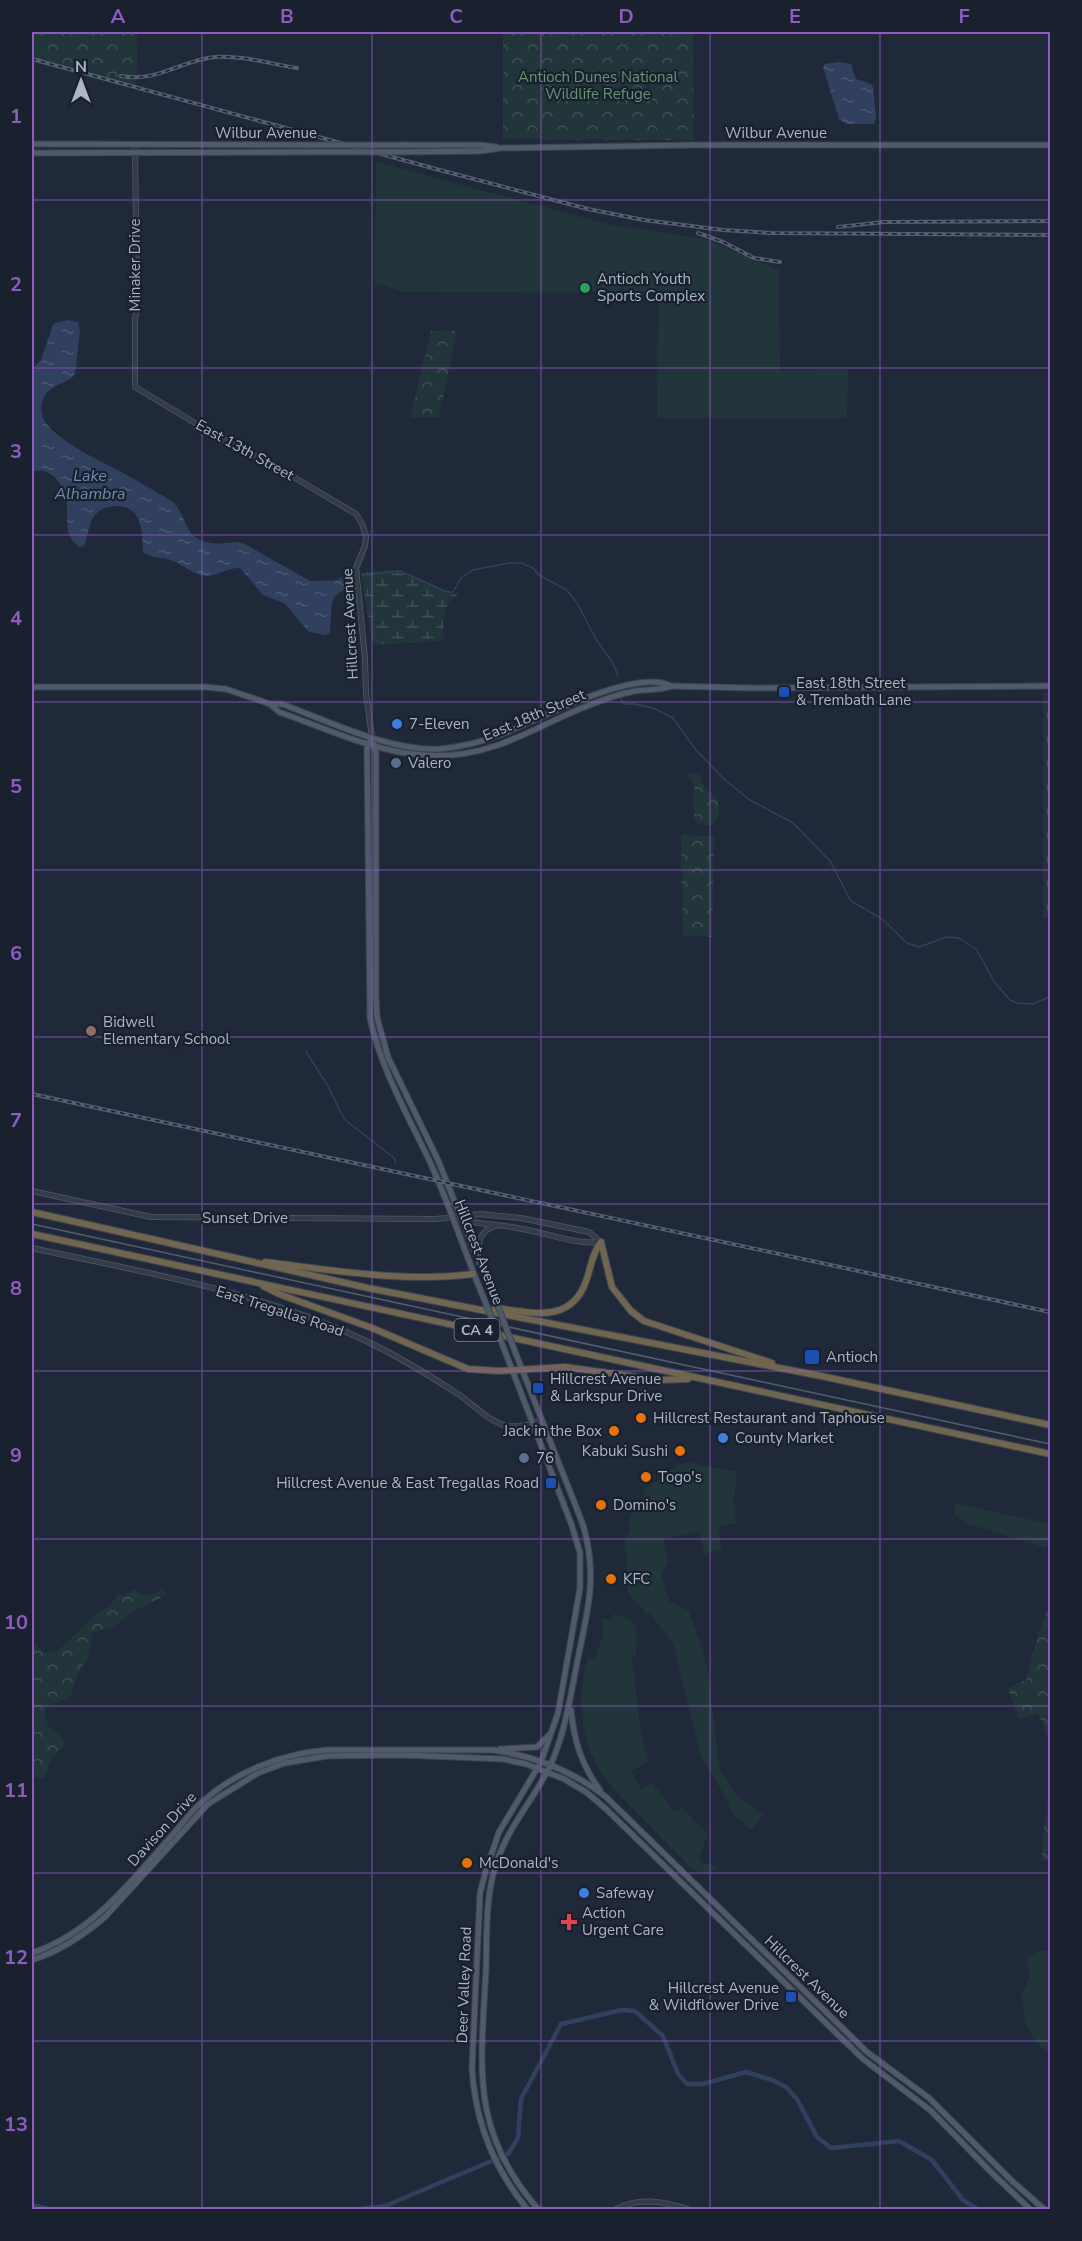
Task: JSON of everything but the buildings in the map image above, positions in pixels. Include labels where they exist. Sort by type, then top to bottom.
[{"type":"highway","name":"CA 4","points":[[32,1212],[224,1257],[439,1302],[795,1371],[1050,1425]]},
{"type":"highway","name":"CA 4","points":[[32,1234],[1050,1454]]},
{"type":"highway","points":[[439,1302],[536,1313],[562,1310],[571,1305],[580,1295],[595,1252],[601,1242]]},
{"type":"highway","points":[[601,1242],[612,1287],[631,1311],[644,1321],[795,1371]]},
{"type":"highway","points":[[224,1257],[396,1275],[444,1278],[473,1274]]},
{"type":"highway","points":[[255,1281],[279,1294],[372,1328],[468,1369],[523,1370],[565,1367],[659,1380],[699,1378]]},
{"type":"main road","name":"Wilbur Avenue","points":[[32,144],[135,144],[304,152],[481,151],[501,148],[694,145],[1050,145]]},
{"type":"main road","name":"Wilbur Avenue","points":[[32,153],[134,153],[304,145],[481,145],[501,148]]},
{"type":"main road","name":"East 18th Street","points":[[32,687],[226,689],[270,704],[282,704],[372,737],[415,748],[441,748],[460,746],[502,734],[607,690],[647,682],[664,682],[671,686]]},
{"type":"main road","name":"East 18th Street","points":[[270,704],[279,712],[372,745],[394,752],[422,756],[459,755],[497,746],[608,698],[671,686],[1050,686]]},
{"type":"main road","name":"Hillcrest Avenue","points":[[372,737],[378,1017],[388,1057],[438,1160],[495,1298],[582,1522],[590,1551],[591,1594],[570,1706],[550,1765]]},
{"type":"main road","name":"Hillcrest Avenue","points":[[372,745],[367,749],[370,1018],[376,1048],[430,1162],[572,1526],[579,1553],[579,1599],[554,1728],[541,1762],[580,1779],[606,1797],[873,2057],[929,2098],[1044,2210]]},
{"type":"main road","points":[[570,1706],[574,1736],[582,1760],[590,1776],[606,1797]]},
{"type":"main road","points":[[493,1750],[537,1747],[554,1728]]},
{"type":"main road","name":"Davison Drive","points":[[32,1953],[46,1948],[87,1925],[109,1906],[201,1802],[239,1776],[257,1767],[299,1754],[327,1750],[493,1750],[541,1762]]},
{"type":"main road","name":"Davison Drive","points":[[32,1960],[46,1955],[90,1930],[106,1916],[208,1804],[258,1773],[285,1763],[327,1756],[485,1757],[538,1768]]},
{"type":"main road","name":"Deer Valley Road","points":[[528,2210],[507,2184],[491,2153],[478,2114],[472,2068],[480,1893],[499,1832],[541,1762]]},
{"type":"main road","name":"Deer Valley Road","points":[[539,2210],[517,2184],[499,2150],[485,2107],[482,2083],[489,1894],[497,1860],[509,1832],[550,1765]]},
{"type":"main road","name":"Hillcrest Avenue","points":[[538,1768],[572,1783],[605,1808],[872,2067],[930,2110],[1031,2210]]},
{"type":"main road","points":[[808,2006],[816,2007],[835,2021]]},
{"type":"street","name":"Minaker Drive","points":[[135,144],[137,310],[135,387]]},
{"type":"street","name":"East 13th Street","points":[[135,387],[356,514]]},
{"type":"street","name":"Hillcrest Avenue","points":[[356,514],[366,536],[356,568],[366,693],[372,737]]},
{"type":"street","name":"Sunset Drive","points":[[32,1191],[151,1217],[461,1218]]},
{"type":"street","points":[[461,1218],[480,1214],[521,1218],[589,1232],[601,1242]]},
{"type":"street","points":[[461,1218],[471,1223],[498,1225],[586,1242],[601,1242]]},
{"type":"street","points":[[478,1258],[482,1233],[489,1227],[498,1225]]},
{"type":"street","name":"East Tregallas Road","points":[[32,1248],[184,1281],[289,1311],[387,1352],[459,1395],[497,1423],[514,1427],[542,1420]]},
{"type":"street","points":[[614,2210],[639,2201],[661,2202],[691,2210]]},
{"type":"green space","points":[[32,32],[138,32],[136,87],[32,59]]},
{"type":"green space","name":"Antioch Dunes National Wildlife Refuge","points":[[503,32],[693,32],[694,140],[503,139]]},
{"type":"green space","name":"Antioch Youth Sports Complex","points":[[376,162],[608,224],[708,240],[779,270],[780,370],[848,369],[847,418],[657,418],[658,293],[404,292],[375,283]]},
{"type":"green space","points":[[431,331],[457,331],[439,417],[410,418]]},
{"type":"green space","points":[[390,570],[408,574],[458,594],[448,603],[446,609],[444,641],[373,645],[361,573]]},
{"type":"green space","points":[[1050,693],[1050,918],[1043,918],[1043,694]]},
{"type":"green space","points":[[692,772],[701,776],[704,786],[719,801],[719,814],[713,826],[698,824],[694,821],[694,785],[687,775]]},
{"type":"green space","points":[[681,835],[714,836],[712,937],[683,935]]},
{"type":"green space","points":[[689,1462],[737,1471],[734,1503],[736,1523],[718,1527],[722,1549],[704,1554],[699,1531],[664,1539],[668,1560],[662,1576],[670,1602],[688,1610],[701,1645],[709,1677],[719,1767],[735,1794],[763,1815],[751,1830],[731,1812],[728,1801],[701,1757],[672,1643],[650,1613],[646,1614],[628,1592],[625,1538],[630,1532],[630,1520],[634,1509],[641,1503],[645,1489],[678,1465]]},
{"type":"green space","points":[[955,1503],[1050,1524],[1046,1548],[965,1523],[954,1514]]},
{"type":"green space","points":[[134,1589],[141,1594],[148,1595],[163,1589],[167,1595],[136,1610],[113,1627],[92,1633],[89,1656],[77,1675],[72,1693],[68,1699],[51,1704],[44,1712],[48,1726],[62,1738],[64,1746],[52,1758],[44,1778],[35,1777],[32,1783],[32,1643],[44,1652],[58,1651],[95,1615],[111,1605],[118,1594],[125,1595]]},
{"type":"green space","points":[[1050,1604],[1050,1752],[1047,1735],[1038,1713],[1019,1719],[1008,1688],[1026,1680],[1037,1637]]},
{"type":"green space","points":[[613,1614],[629,1619],[637,1633],[636,1656],[632,1657],[641,1733],[648,1762],[631,1771],[641,1789],[652,1783],[674,1811],[682,1807],[708,1833],[699,1857],[702,1863],[717,1868],[708,1875],[693,1870],[610,1785],[592,1755],[583,1724],[584,1675],[588,1657],[595,1659],[602,1637],[602,1619],[613,1619]]},
{"type":"green space","points":[[1050,1782],[1050,1860],[1042,1861],[1042,1847]]},
{"type":"green space","points":[[1050,1950],[1050,2053],[1037,2044],[1028,2029],[1022,1995],[1029,1977],[1027,1958],[1037,1952]]},
{"type":"water","points":[[839,62],[851,64],[856,79],[871,84],[873,87],[876,118],[874,124],[846,124],[839,119],[823,67],[824,64]]},
{"type":"water","name":"Lake Alhambra","points":[[68,320],[78,322],[80,330],[75,375],[53,387],[46,394],[41,408],[45,422],[71,444],[172,501],[180,511],[189,530],[199,539],[211,543],[243,543],[310,581],[347,580],[348,587],[335,596],[332,602],[330,633],[325,635],[309,632],[284,603],[263,595],[240,568],[208,576],[193,572],[167,559],[146,554],[143,552],[141,529],[136,515],[125,507],[116,506],[99,511],[91,522],[84,546],[79,547],[73,541],[69,534],[67,504],[62,488],[49,473],[32,471],[32,369],[41,360],[53,325]]},
{"type":"waterway","points":[[362,575],[400,571],[447,592],[453,592],[461,578],[473,570],[521,563],[567,590],[577,603],[597,641],[613,663],[618,676]]},
{"type":"waterway","points":[[339,579],[350,577]]},
{"type":"waterway","points":[[620,699],[625,704],[653,708],[673,718],[696,750],[725,780],[750,800],[793,823],[830,861],[851,901],[882,919],[907,943],[919,947],[947,937],[959,938],[977,950],[995,983],[1010,1000],[1032,1004],[1050,997]]},
{"type":"waterway","points":[[306,1052],[328,1086],[344,1119],[394,1158],[396,1163]]},
{"type":"waterway","points":[[353,2210],[385,2206],[508,2154],[518,2138],[521,2099],[561,2024],[622,2010],[635,2011],[663,2036],[678,2074],[687,2084],[703,2084],[746,2072],[772,2080],[786,2087],[797,2099],[817,2137],[831,2148],[899,2141],[932,2160],[963,2200],[979,2210]]},
{"type":"waterway","points":[[32,2205],[53,2210]]},
{"type":"tram line","points":[[32,1224],[1050,1444]]},
{"type":"railway","points":[[121,76],[157,74],[191,62],[215,57],[246,59],[297,68]]},
{"type":"railway","points":[[32,59],[588,209],[644,220],[723,230],[770,233],[1050,235]]},
{"type":"railway","points":[[838,227],[884,222],[1050,221]]},
{"type":"railway","points":[[698,233],[723,242],[754,258],[780,262]]},
{"type":"railway","points":[[32,1094],[1050,1312]]},
{"type":"place","name":"Antioch Youth Sports Complex","points":[[585,288]]},
{"type":"place","name":"East 18th Street & Trembath Lane","points":[[784,692]]},
{"type":"place","name":"7-Eleven","points":[[397,724]]},
{"type":"place","name":"Valero","points":[[396,763]]},
{"type":"place","name":"Bidwell Elementary School","points":[[91,1031]]},
{"type":"place","name":"Antioch","points":[[812,1357]]},
{"type":"place","name":"Hillcrest Avenue & Larkspur Drive","points":[[538,1388]]},
{"type":"place","name":"Hillcrest Restaurant and Taphouse","points":[[641,1418]]},
{"type":"place","name":"Jack in the Box","points":[[614,1431]]},
{"type":"place","name":"County Market","points":[[723,1438]]},
{"type":"place","name":"Kabuki Sushi","points":[[680,1451]]},
{"type":"place","name":"76","points":[[524,1458]]},
{"type":"place","name":"Togo's","points":[[646,1477]]},
{"type":"place","name":"Hillcrest Avenue & East Tregallas Road","points":[[551,1483]]},
{"type":"place","name":"Domino's","points":[[601,1505]]},
{"type":"place","name":"KFC","points":[[611,1579]]},
{"type":"place","name":"McDonald's","points":[[467,1863]]},
{"type":"place","name":"Safeway","points":[[584,1893]]},
{"type":"place","name":"Action Urgent Care","points":[[569,1922]]},
{"type":"place","name":"Hillcrest Avenue & Wildflower Drive","points":[[791,1997]]}]
